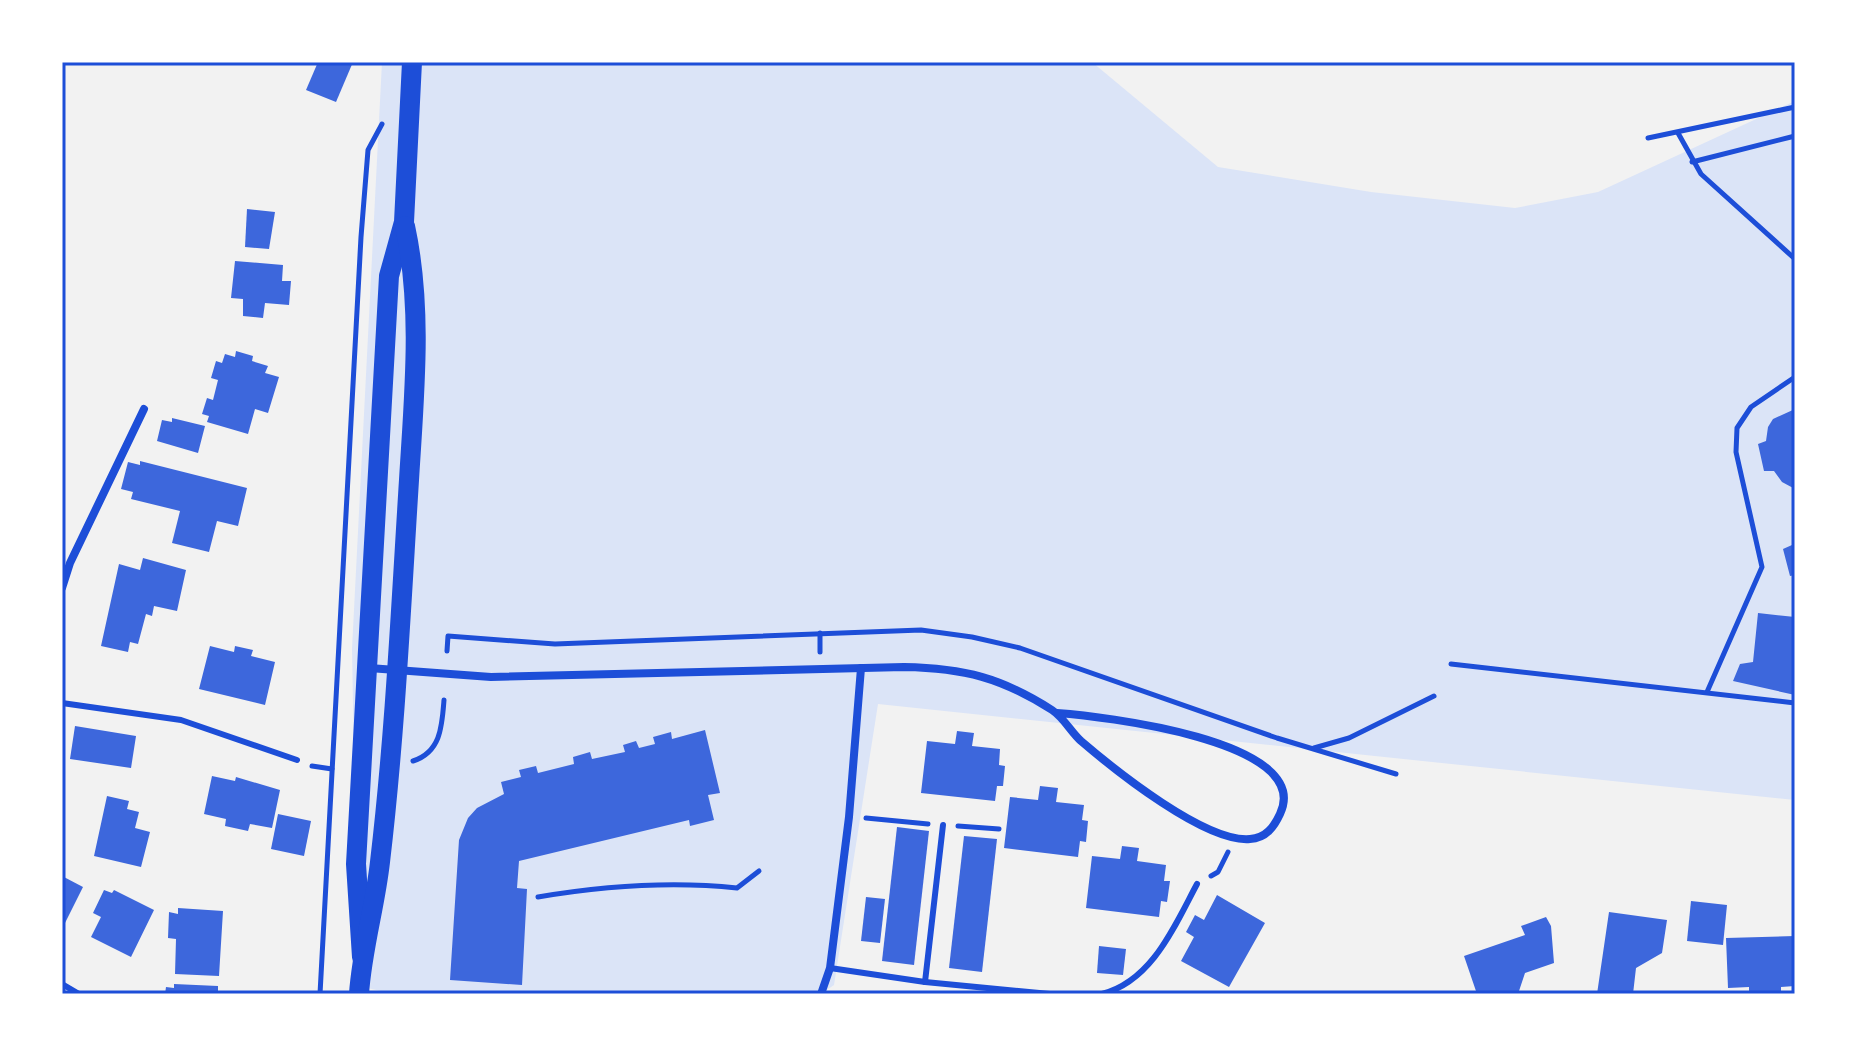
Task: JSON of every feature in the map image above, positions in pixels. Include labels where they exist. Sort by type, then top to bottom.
[{"type":"main road","points":[[362,957],[356,864],[389,276],[404,222],[412,62]]},
{"type":"main road","points":[[359,994],[362,957],[380,866],[397,668],[415,386],[415,273],[404,222]]},
{"type":"street","points":[[62,588],[70,563],[144,409]]},
{"type":"street","points":[[368,668],[491,677],[861,668],[943,668],[972,672],[1019,691],[1057,713],[1080,740],[1182,815],[1233,841],[1256,839],[1273,829],[1284,806],[1281,785],[1270,768],[1254,758],[1148,722],[1057,713]]},
{"type":"street","points":[[821,994],[830,968],[849,817],[861,668]]},
{"type":"lane","points":[[62,703],[181,720],[297,760]]},
{"type":"lane","points":[[925,982],[943,825]]},
{"type":"lane","points":[[1102,994],[1134,980],[1151,962],[1197,884]]},
{"type":"lane","points":[[830,968],[925,982],[1050,994]]},
{"type":"lane","points":[[62,984],[79,994]]},
{"type":"path","points":[[1648,138],[1795,107]]},
{"type":"path","points":[[1678,133],[1692,162],[1725,198],[1795,259]]},
{"type":"path","points":[[1692,162],[1795,136]]},
{"type":"path","points":[[1707,692],[1762,567],[1736,452],[1737,428],[1751,407],[1795,377]]},
{"type":"path","points":[[820,633],[820,657]]},
{"type":"path","points":[[1451,664],[1795,703]]},
{"type":"path","points":[[1313,749],[1349,738],[1434,696]]},
{"type":"path","points":[[409,762],[428,754],[438,742],[444,700]]},
{"type":"path","points":[[1197,884],[1218,872],[1233,841]]},
{"type":"path","points":[[538,897],[589,889],[708,885],[737,888],[759,871]]},
{"type":"shaded area","points":[[382,62],[1092,62],[1218,167],[1371,192],[1515,208],[1598,192],[1795,101],[1795,800],[878,704],[834,985],[821,994],[395,994],[358,986],[352,649]]},
{"type":"building","points":[[318,62],[353,62],[336,102],[306,90]]},
{"type":"building","points":[[247,209],[275,212],[269,249],[245,247]]},
{"type":"building","points":[[235,261],[283,265],[282,281],[291,281],[289,305],[265,303],[263,318],[243,316],[243,299],[231,298]]},
{"type":"building","points":[[236,351],[253,356],[252,361],[268,366],[265,373],[279,377],[268,413],[255,409],[248,434],[207,422],[209,416],[202,414],[207,398],[213,400],[218,380],[211,378],[216,361],[222,363],[225,354],[235,357]]},
{"type":"building","points":[[1795,409],[1795,489],[1782,482],[1774,471],[1764,471],[1758,444],[1766,441],[1773,419]]},
{"type":"building","points":[[172,418],[205,426],[198,453],[157,441],[162,420],[172,422]]},
{"type":"building","points":[[140,461],[247,488],[238,526],[217,521],[209,552],[172,543],[180,511],[131,499],[133,492],[121,489],[128,462],[140,465]]},
{"type":"building","points":[[1793,529],[1795,575],[1790,576],[1783,549],[1792,545]]},
{"type":"building","points":[[143,558],[186,570],[177,611],[154,606],[152,616],[146,614],[138,644],[130,642],[128,652],[101,646],[119,564],[140,570]]},
{"type":"building","points":[[1758,613],[1795,617],[1795,695],[1733,681],[1740,664],[1753,662]]},
{"type":"building","points":[[210,646],[234,652],[235,646],[253,650],[251,656],[275,662],[265,705],[199,689]]},
{"type":"building","points":[[75,726],[136,736],[131,768],[70,759]]},
{"type":"building","points":[[705,730],[720,793],[708,795],[714,820],[690,826],[689,820],[519,861],[517,888],[527,889],[522,985],[450,980],[459,840],[468,818],[477,808],[504,794],[501,782],[521,777],[519,770],[536,766],[538,773],[574,764],[573,757],[590,752],[592,759],[625,752],[623,745],[636,741],[639,748],[655,744],[653,737],[671,732],[672,739]]},
{"type":"building","points":[[957,731],[974,733],[972,746],[1000,749],[999,765],[1005,766],[1003,786],[997,786],[995,801],[921,793],[927,741],[955,744]]},
{"type":"building","points":[[212,776],[235,781],[236,777],[280,790],[272,828],[250,824],[248,831],[225,826],[226,819],[204,814]]},
{"type":"building","points":[[1040,786],[1058,788],[1056,802],[1084,805],[1082,820],[1088,821],[1086,842],[1080,841],[1078,857],[1004,848],[1010,797],[1038,800]]},
{"type":"building","points":[[107,796],[129,801],[127,809],[139,812],[135,828],[150,832],[141,867],[94,856]]},
{"type":"building","points":[[278,814],[311,821],[304,856],[271,849]]},
{"type":"building","points":[[897,827],[929,831],[914,965],[882,961]]},
{"type":"building","points":[[964,836],[997,839],[982,972],[949,968]]},
{"type":"building","points":[[1122,846],[1139,848],[1137,861],[1166,865],[1164,881],[1170,881],[1167,902],[1161,901],[1159,917],[1086,908],[1092,856],[1120,859]]},
{"type":"building","points":[[62,876],[83,887],[62,929]]},
{"type":"building","points":[[104,890],[112,893],[114,890],[154,910],[131,957],[91,937],[101,917],[93,913]]},
{"type":"building","points":[[1217,895],[1265,923],[1229,987],[1181,961],[1194,937],[1186,932],[1195,915],[1204,920]]},
{"type":"building","points":[[866,897],[885,899],[880,943],[861,941]]},
{"type":"building","points":[[1691,901],[1727,905],[1723,945],[1687,941]]},
{"type":"building","points":[[178,908],[223,911],[219,976],[175,974],[176,939],[168,938],[169,912],[178,914]]},
{"type":"building","points":[[1609,912],[1667,920],[1662,953],[1636,968],[1633,994],[1597,994]]},
{"type":"building","points":[[1546,917],[1551,926],[1554,963],[1525,973],[1518,994],[1477,994],[1464,956],[1525,935],[1521,926]]},
{"type":"building","points":[[1795,936],[1795,986],[1781,987],[1781,994],[1749,994],[1749,987],[1728,988],[1726,938]]},
{"type":"building","points":[[1099,946],[1126,949],[1123,975],[1097,973]]},
{"type":"building","points":[[174,984],[218,986],[218,994],[165,994],[166,987],[174,988]]}]
